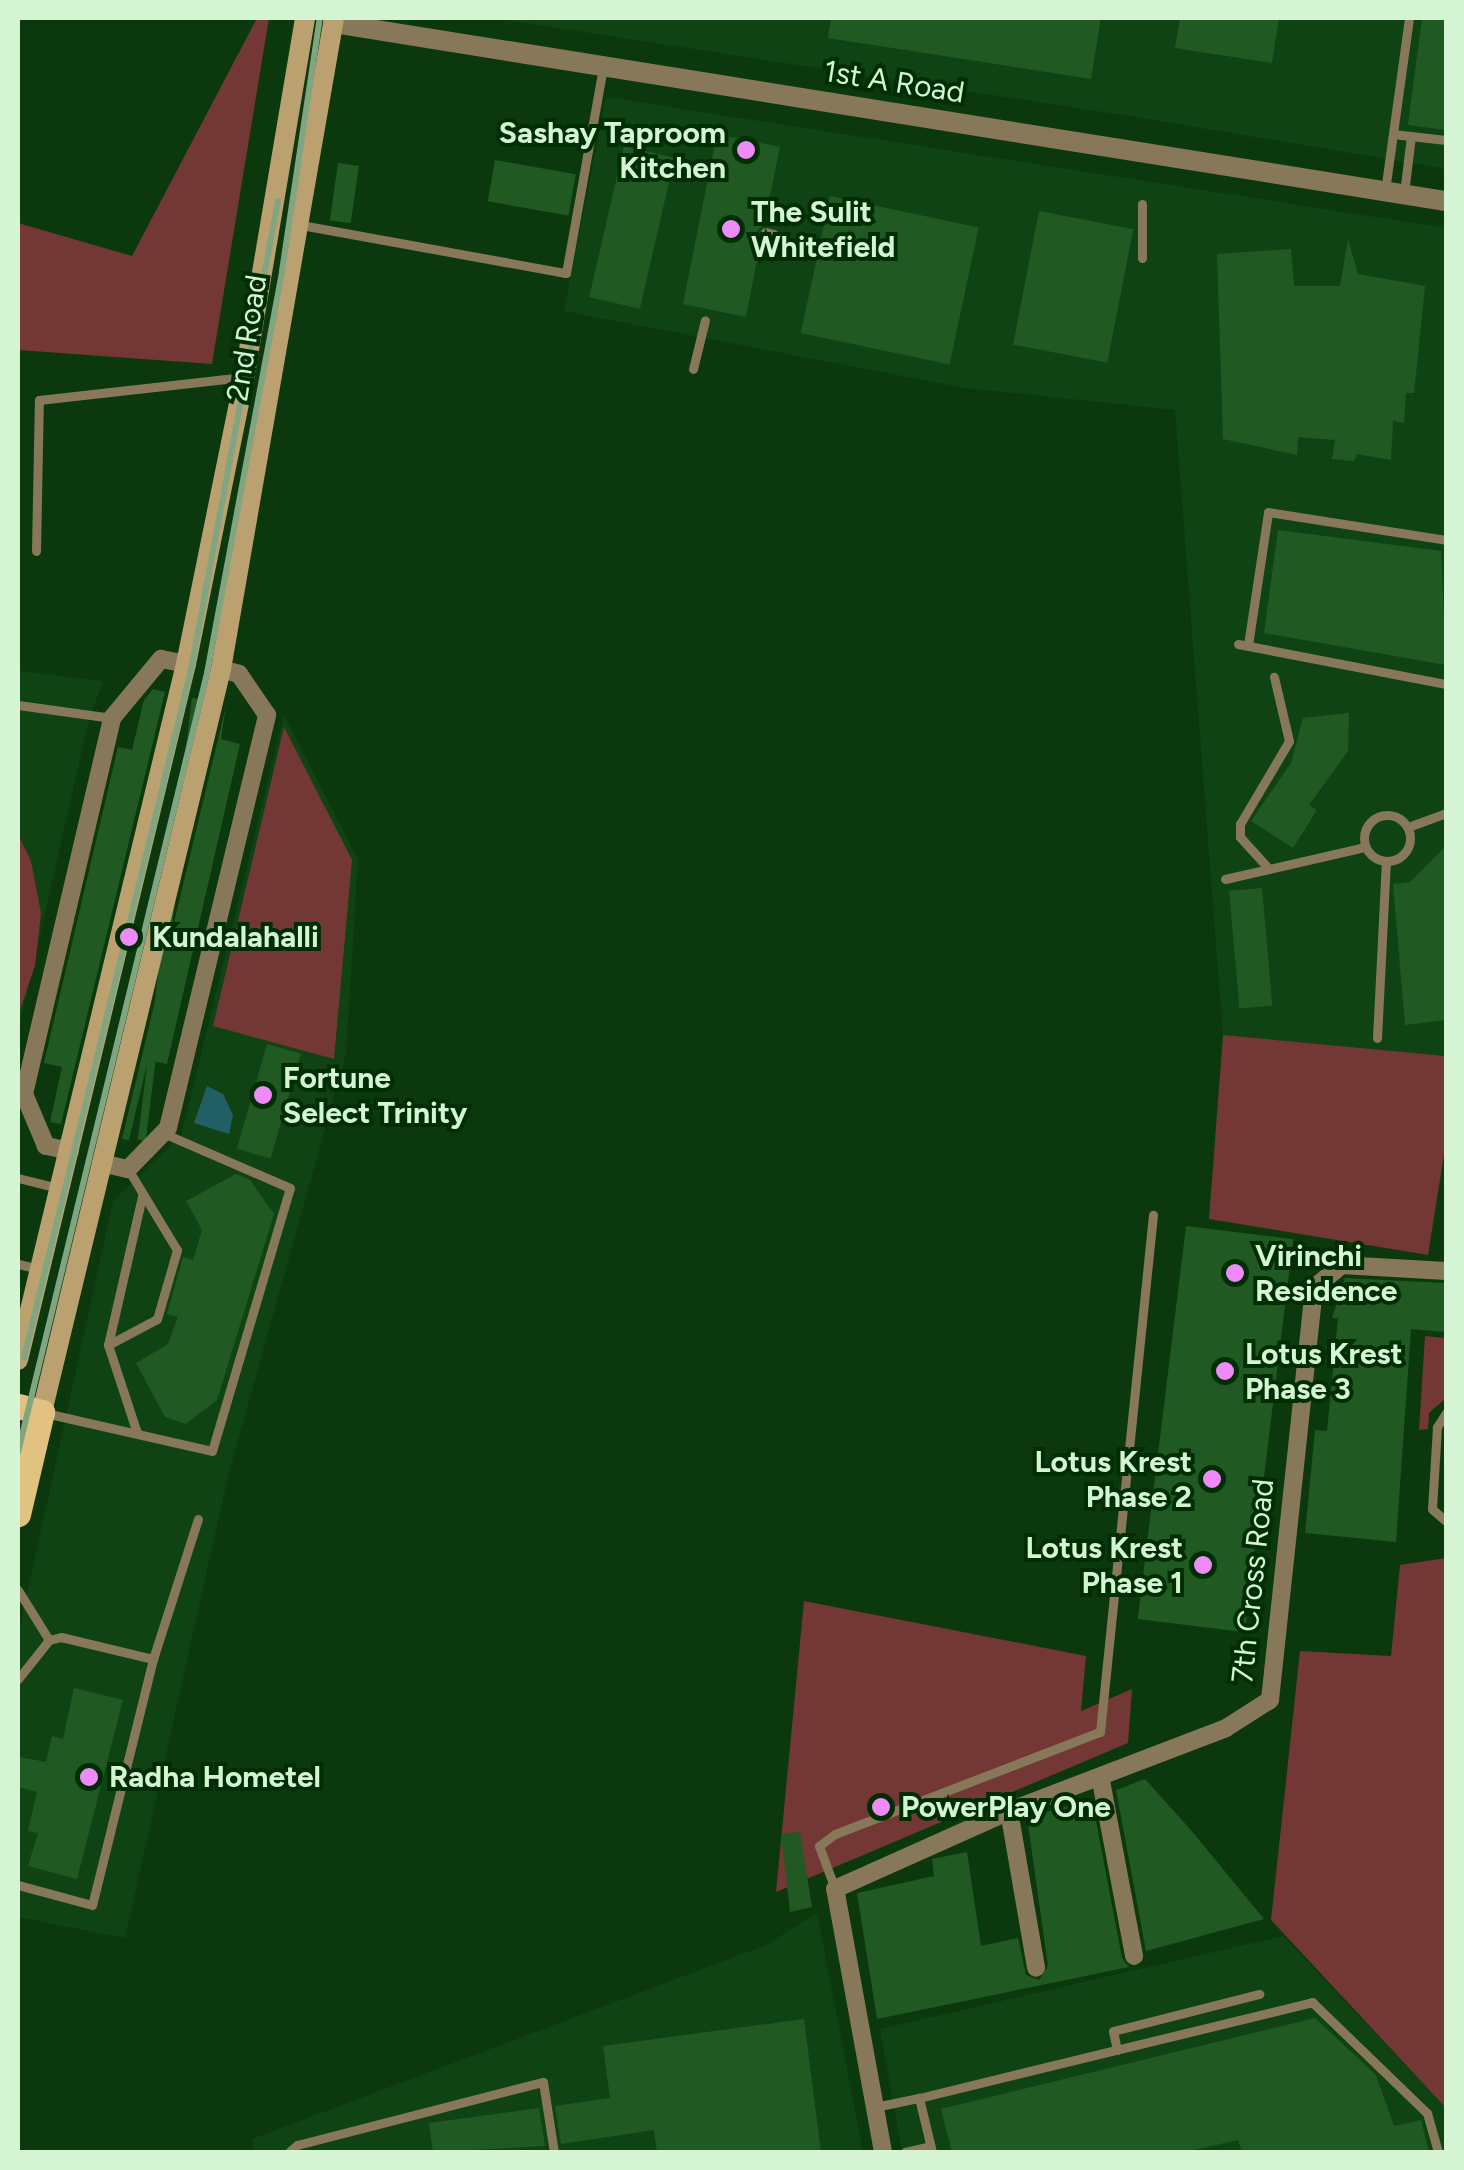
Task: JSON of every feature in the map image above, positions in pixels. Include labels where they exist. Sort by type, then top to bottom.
[{"type":"main road","name":"2nd Road","points":[[18,1360],[186,664],[244,377],[304,18]]},
{"type":"main road","name":"2nd Road","points":[[18,1514],[30,1409],[101,1163],[221,669],[333,20]]},
{"type":"street","name":"1st A Road","points":[[333,20],[1446,201]]},
{"type":"street","points":[[70,1152],[46,1146],[24,1094],[112,718],[160,659],[186,664]]},
{"type":"street","points":[[101,1163],[128,1168],[162,1133],[267,715],[238,674],[221,669]]},
{"type":"street","name":"7th Cross Road","points":[[835,1889],[1009,1811],[1102,1780],[1226,1728],[1270,1700],[1306,1319],[1322,1275],[1341,1265],[1446,1271]]},
{"type":"street","points":[[1102,1780],[1134,1956]]},
{"type":"street","points":[[1009,1811],[1036,1968]]},
{"type":"street","points":[[835,1889],[884,2152]]},
{"type":"lane","points":[[1394,192],[1393,134],[1409,18]]},
{"type":"lane","points":[[298,225],[566,274],[603,66]]},
{"type":"lane","points":[[1393,134],[1446,140]]},
{"type":"lane","points":[[1394,192],[1411,136]]},
{"type":"lane","points":[[1142,204],[1142,258]]},
{"type":"lane","points":[[693,369],[706,320]]},
{"type":"lane","points":[[36,551],[38,400],[244,377]]},
{"type":"lane","points":[[1446,540],[1268,512],[1243,645],[1446,684]]},
{"type":"lane","points":[[1269,869],[1240,837],[1240,824],[1289,740],[1274,677]]},
{"type":"lane","points":[[18,705],[112,718]]},
{"type":"lane","points":[[1408,827],[1446,813]]},
{"type":"lane","points":[[1365,846],[1366,829],[1377,816],[1394,816],[1408,827],[1409,846],[1386,861]]},
{"type":"lane","points":[[1225,879],[1365,846],[1386,861]]},
{"type":"lane","points":[[1377,1038],[1386,861]]},
{"type":"lane","points":[[30,1409],[212,1451],[290,1188],[162,1133]]},
{"type":"lane","points":[[108,1344],[157,1319],[177,1250],[128,1168]]},
{"type":"lane","points":[[18,1178],[61,1189]]},
{"type":"lane","points":[[137,1433],[108,1344],[142,1196]]},
{"type":"lane","points":[[835,1889],[819,1846],[835,1834],[1100,1732],[1153,1215]]},
{"type":"lane","points":[[18,1264],[40,1269]]},
{"type":"lane","points":[[1446,1413],[1437,1427],[1432,1508],[1446,1521]]},
{"type":"lane","points":[[18,1885],[92,1905],[153,1659],[198,1519]]},
{"type":"lane","points":[[18,1590],[49,1640]]},
{"type":"lane","points":[[18,1680],[49,1640],[61,1637],[153,1659]]},
{"type":"lane","points":[[1118,2050],[1113,2032],[1259,1994]]},
{"type":"lane","points":[[876,2107],[1312,2002],[1427,2113],[1438,2152]]},
{"type":"lane","points":[[289,2152],[297,2145],[543,2082],[554,2152]]},
{"type":"lane","points":[[905,2152],[931,2149],[919,2098]]},
{"type":"shaded area","points":[[257,18],[269,18],[212,364],[18,350],[18,223],[132,256]]},
{"type":"shaded area","points":[[493,18],[1446,18],[1446,169],[1129,116]]},
{"type":"shaded area","points":[[606,97],[1446,228],[1446,1056],[1223,1035],[1175,410],[965,388],[564,311]]},
{"type":"shaded area","points":[[18,671],[104,681],[90,715],[18,1032]]},
{"type":"shaded area","points":[[284,715],[358,860],[346,1054],[228,1476],[125,1938],[18,1917],[18,1636],[113,1201],[181,1135]]},
{"type":"shaded area","points":[[284,727],[352,860],[334,1059],[213,1026]]},
{"type":"shaded area","points":[[18,834],[31,861],[41,913],[35,966],[18,1016]]},
{"type":"shaded area","points":[[1223,1035],[1446,1056],[1446,1142],[1428,1255],[1209,1219]]},
{"type":"shaded area","points":[[1425,1336],[1446,1338],[1446,1398],[1429,1413],[1428,1429],[1419,1430]]},
{"type":"shaded area","points":[[1446,1558],[1446,2108],[1271,1920],[1300,1651],[1391,1656],[1400,1565]]},
{"type":"shaded area","name":"PowerPlay One","points":[[804,1601],[1086,1656],[1081,1711],[1132,1689],[1128,1743],[776,1892]]},
{"type":"shaded area","points":[[817,1913],[863,2152],[254,2152],[252,2139],[766,1945]]},
{"type":"shaded area","points":[[1283,1936],[1446,2108],[1446,2152],[902,2152],[880,2029]]},
{"type":"water","points":[[207,1086],[223,1094],[233,1115],[229,1134],[194,1123]]},
{"type":"building","points":[[831,18],[1101,18],[1091,79],[828,38]]},
{"type":"building","points":[[1180,18],[1279,18],[1272,63],[1175,48]]},
{"type":"building","points":[[1422,18],[1446,18],[1446,130],[1408,125]]},
{"type":"building","points":[[717,134],[780,147],[764,224],[757,231],[761,239],[746,317],[683,304]]},
{"type":"building","points":[[624,146],[675,158],[640,309],[589,297]]},
{"type":"building","points":[[495,160],[576,174],[568,216],[488,201]]},
{"type":"building","points":[[338,163],[359,166],[351,223],[330,220]]},
{"type":"building","points":[[830,196],[979,228],[950,365],[801,333]]},
{"type":"building","points":[[1039,211],[1133,229],[1107,363],[1013,345]]},
{"type":"building","points":[[1348,239],[1358,274],[1425,286],[1414,393],[1406,393],[1404,423],[1393,421],[1391,460],[1357,454],[1354,461],[1332,459],[1335,440],[1298,437],[1297,455],[1223,439],[1217,254],[1291,249],[1294,286],[1340,286]]},
{"type":"building","points":[[1278,530],[1441,551],[1446,665],[1264,633]]},
{"type":"building","points":[[153,689],[165,692],[61,1124],[50,1122],[62,1067],[44,1063],[118,747],[132,750],[144,700]]},
{"type":"building","points":[[192,698],[200,699],[146,1141],[138,1140]]},
{"type":"building","points":[[226,706],[221,739],[240,744],[167,1064],[148,1060],[129,1140],[122,1139]]},
{"type":"building","points":[[1349,713],[1348,751],[1309,805],[1317,810],[1293,848],[1251,821],[1291,763],[1303,718]]},
{"type":"building","points":[[1446,846],[1446,1020],[1405,1025],[1393,884],[1410,882]]},
{"type":"building","points":[[1262,888],[1272,1006],[1239,1008],[1229,891]]},
{"type":"building","points":[[267,1044],[301,1054],[271,1158],[237,1149]]},
{"type":"building","points":[[236,1174],[250,1180],[274,1214],[217,1400],[186,1424],[165,1417],[136,1363],[168,1344],[178,1317],[167,1314],[183,1257],[193,1260],[202,1230],[186,1201]]},
{"type":"building","points":[[1186,1226],[1293,1239],[1245,1632],[1138,1619]]},
{"type":"building","points":[[1345,1278],[1446,1283],[1446,1332],[1411,1329],[1396,1542],[1305,1533],[1315,1430],[1327,1431],[1338,1318],[1332,1318]]},
{"type":"building","points":[[74,1688],[123,1700],[77,1879],[28,1866],[38,1833],[28,1831],[37,1792],[18,1787],[20,1757],[46,1762],[52,1736],[63,1739]]},
{"type":"building","points":[[1145,1779],[1264,1919],[1146,1951],[1116,1790]]},
{"type":"building","points":[[1092,1800],[1122,1958],[1129,1967],[877,2019],[857,1893],[934,1876],[932,1859],[967,1852],[981,1946],[1018,1938],[1026,1975],[1039,1980],[1048,1966],[1027,1817]]},
{"type":"building","points":[[800,1832],[812,1907],[790,1912],[781,1834]]},
{"type":"building","points":[[1315,2018],[1376,2075],[1394,2126],[1421,2120],[1429,2152],[1242,2152],[1238,2140],[1185,2152],[952,2152],[941,2109]]},
{"type":"building","points":[[804,2019],[821,2152],[657,2152],[654,2130],[561,2144],[555,2106],[610,2098],[603,2046]]},
{"type":"building","points":[[539,2108],[545,2146],[433,2152],[429,2123]]},
{"type":"railway","points":[[18,1452],[207,673],[282,271],[320,18]]},
{"type":"railway","points":[[24,1358],[191,670],[278,201]]},
{"type":"place","name":"Sashay Taproom Kitchen","points":[[746,150]]},
{"type":"place","name":"The Sulit Whitefield","points":[[731,229]]},
{"type":"place","name":"Kundalahalli","points":[[129,937]]},
{"type":"place","name":"Fortune Select Trinity","points":[[263,1095]]},
{"type":"place","name":"Virinchi Residence","points":[[1235,1273]]},
{"type":"place","name":"Lotus Krest Phase 3","points":[[1225,1371]]},
{"type":"place","name":"Lotus Krest Phase 2","points":[[1212,1479]]},
{"type":"place","name":"Lotus Krest Phase 1","points":[[1203,1565]]},
{"type":"place","name":"Radha Hometel","points":[[89,1777]]},
{"type":"place","name":"PowerPlay One","points":[[881,1807]]}]
